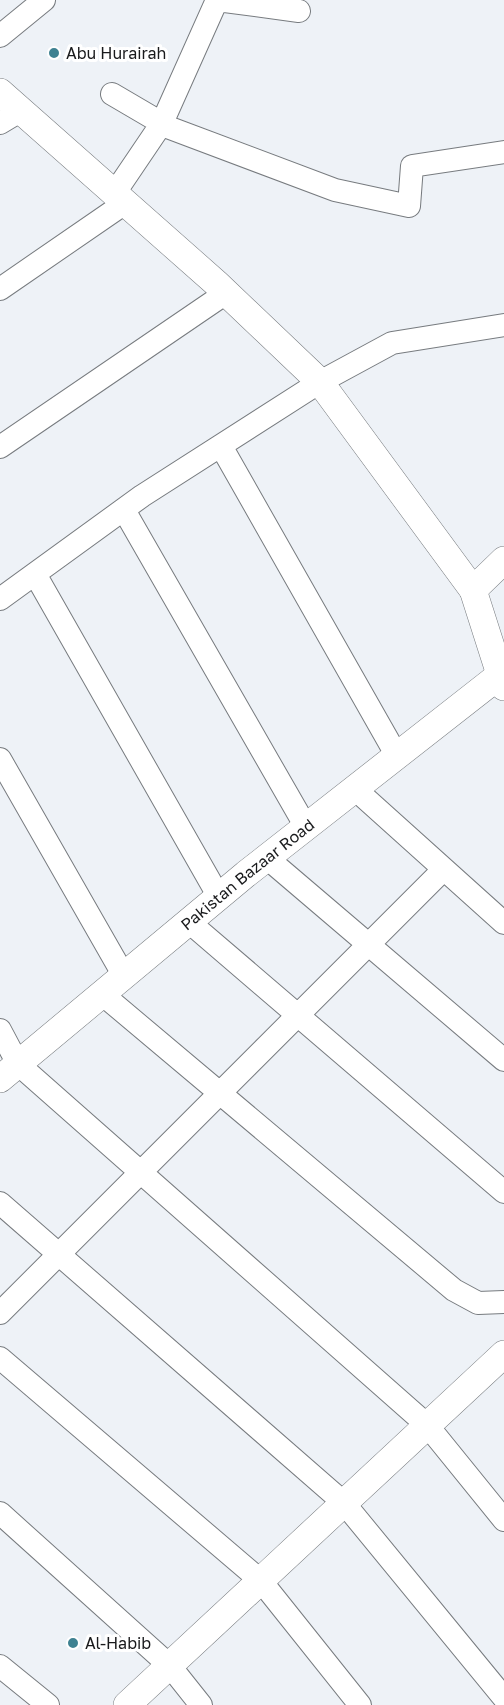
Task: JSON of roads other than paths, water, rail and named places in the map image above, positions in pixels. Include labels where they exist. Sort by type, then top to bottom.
[{"type":"street","points":[[0,36],[44,0]]},
{"type":"street","points":[[0,289],[119,199],[162,123],[217,0],[299,11]]},
{"type":"street","points":[[0,92],[10,117],[119,199],[226,293],[320,382],[473,590],[502,681]]},
{"type":"street","points":[[112,94],[162,123],[334,190],[410,206],[412,166],[504,152]]},
{"type":"street","points":[[0,447],[226,293]]},
{"type":"street","points":[[0,599],[124,510],[320,382],[392,343],[504,325]]},
{"type":"street","points":[[221,446],[397,756]]},
{"type":"street","points":[[124,510],[306,827]]},
{"type":"street","points":[[473,590],[504,560]]},
{"type":"street","points":[[34,574],[219,897]]},
{"type":"street","name":"Pakistan Bazaar Road","points":[[9,1071],[306,827],[397,756],[502,681]]},
{"type":"street","points":[[0,759],[124,976]]},
{"type":"street","points":[[355,789],[504,923]]},
{"type":"street","points":[[267,858],[504,1060]]},
{"type":"street","points":[[0,1313],[444,869]]},
{"type":"street","points":[[189,922],[504,1192]]},
{"type":"street","points":[[102,994],[454,1290],[478,1303],[504,1302]]},
{"type":"street","points":[[0,1030],[9,1071],[141,1172],[427,1425],[504,1520]]},
{"type":"street","points":[[0,1203],[344,1503],[504,1698]]},
{"type":"street","points":[[127,1705],[503,1357]]},
{"type":"street","points":[[0,1358],[261,1581],[360,1705]]},
{"type":"street","points":[[0,1513],[170,1665],[201,1705]]},
{"type":"street","points":[[0,1666],[48,1705]]},
{"type":"place","name":"Abu Hurairah","points":[[54,53]]},
{"type":"place","name":"Al-Habib","points":[[73,1643]]}]
